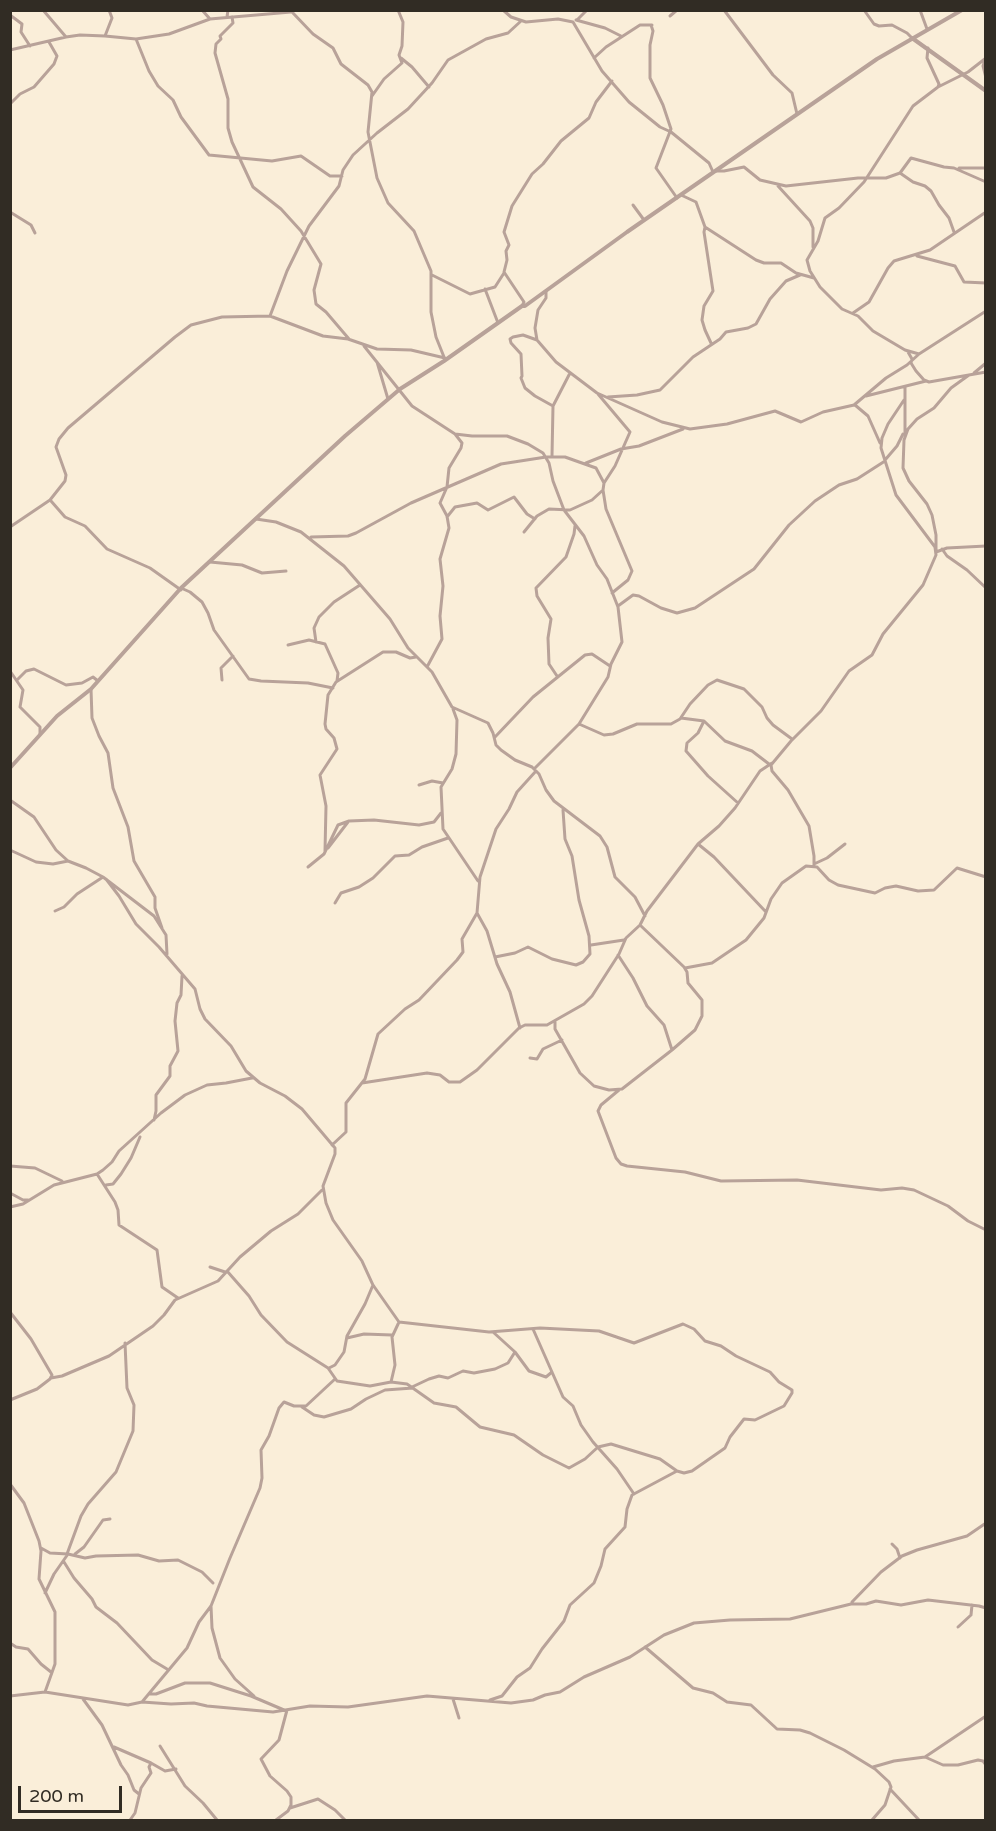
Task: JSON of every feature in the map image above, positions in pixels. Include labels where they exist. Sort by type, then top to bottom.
[{"type":"street","points":[[42,10],[66,37]]},
{"type":"street","points":[[105,36],[112,18],[109,10]]},
{"type":"street","points":[[202,10],[210,19]]},
{"type":"street","points":[[228,10],[233,23],[220,36],[221,39],[216,44],[214,53],[228,99],[229,131],[233,146],[252,187],[281,209],[300,229],[321,264],[314,290],[316,304],[327,312],[350,340]]},
{"type":"street","points":[[372,97],[384,79],[401,65],[403,22],[398,10]]},
{"type":"street","points":[[503,10],[521,21],[576,20],[623,36]]},
{"type":"street","points":[[576,20],[587,10]]},
{"type":"street","points":[[670,16],[677,10]]},
{"type":"street","points":[[864,10],[874,24],[895,26],[986,91]]},
{"type":"street","points":[[920,10],[927,29]]},
{"type":"street","points":[[12,764],[57,716],[98,682],[181,589],[254,518],[345,435],[400,389],[525,306],[644,220],[877,59],[962,10]]},
{"type":"street","points":[[10,50],[66,37],[105,36],[136,39],[169,34],[210,19],[292,11],[313,34],[333,48],[341,64],[368,85],[372,92],[368,128],[377,178],[388,203],[414,231],[432,275],[429,304],[444,360]]},
{"type":"street","points":[[727,12],[770,71],[792,93],[797,114]]},
{"type":"street","points":[[10,15],[22,24],[21,32],[30,45]]},
{"type":"street","points":[[569,20],[575,25],[602,71],[638,110],[662,129],[671,132],[709,163],[714,172]]},
{"type":"street","points":[[270,316],[287,271],[309,226],[339,186],[343,170],[350,158],[408,109],[429,87],[448,60],[486,39],[508,33],[521,21]]},
{"type":"street","points":[[593,58],[640,25],[652,25],[650,78],[666,111],[671,132],[656,166],[658,172],[679,196],[696,202],[705,226],[705,241],[712,273],[713,291],[704,306],[702,320],[711,343]]},
{"type":"street","points":[[136,39],[158,86],[173,100],[181,117],[206,152],[213,156],[272,160],[301,156],[330,176],[342,176]]},
{"type":"street","points":[[10,104],[20,94],[34,87],[54,64],[57,56],[50,42]]},
{"type":"street","points":[[927,48],[926,55],[939,84],[938,87]]},
{"type":"street","points":[[400,57],[429,87]]},
{"type":"street","points":[[919,354],[873,331],[858,316],[842,309],[814,278],[807,260],[818,241],[825,218],[867,178],[910,111],[938,87],[962,75],[986,58]]},
{"type":"street","points":[[986,58],[983,66],[986,78]]},
{"type":"street","points":[[432,275],[467,294],[495,287],[504,273],[507,260],[506,251],[509,245],[504,234],[513,204],[532,174],[561,141],[589,118],[595,104],[612,81]]},
{"type":"street","points":[[714,172],[744,167],[760,180],[786,186],[886,178],[900,173],[911,158],[944,167],[986,168]]},
{"type":"street","points":[[954,168],[986,182]]},
{"type":"street","points":[[900,173],[931,190],[949,218],[954,232]]},
{"type":"street","points":[[776,184],[810,221],[813,228],[813,249]]},
{"type":"street","points":[[633,205],[644,220]]},
{"type":"street","points":[[10,212],[26,220],[35,233]]},
{"type":"street","points":[[851,313],[869,302],[894,261],[938,246],[954,232],[986,212]]},
{"type":"street","points":[[705,226],[758,261],[781,263],[800,275],[814,278]]},
{"type":"street","points":[[915,255],[951,263],[957,267],[964,282],[986,283]]},
{"type":"street","points":[[606,398],[658,391],[693,357],[728,331],[748,328],[756,324],[770,298],[786,282],[800,275],[808,267]]},
{"type":"street","points":[[504,273],[523,300],[522,306]]},
{"type":"street","points":[[485,289],[498,323]]},
{"type":"street","points":[[537,340],[535,326],[538,310],[548,294],[546,290]]},
{"type":"street","points":[[586,464],[621,449],[639,446],[685,428],[727,424],[775,411],[801,422],[823,412],[854,405],[886,378],[911,363],[919,354],[986,311]]},
{"type":"street","points":[[10,527],[51,500],[65,481],[66,475],[56,447],[63,434],[186,327],[216,318],[270,316],[323,336],[350,340],[383,350],[411,350],[444,360]]},
{"type":"street","points":[[553,406],[525,388],[520,378],[522,376],[521,354],[510,340],[514,336],[523,335],[537,340],[553,359],[606,398],[662,422],[685,428]]},
{"type":"street","points":[[362,344],[414,407],[455,434],[462,446],[449,468],[447,488],[440,505],[449,521],[449,532],[440,559],[443,586],[440,616],[442,639],[427,667]]},
{"type":"street","points":[[907,350],[911,355],[911,363],[926,381]]},
{"type":"street","points":[[376,360],[388,400]]},
{"type":"street","points":[[618,606],[633,595],[678,613],[695,608],[754,569],[789,525],[815,501],[839,486],[857,479],[885,460],[917,419],[934,408],[951,388],[986,363]]},
{"type":"street","points":[[864,397],[926,381],[932,382],[986,372]]},
{"type":"street","points":[[552,456],[553,406],[570,373]]},
{"type":"street","points":[[362,1083],[427,1073],[440,1075],[449,1082],[460,1082],[477,1070],[520,1028],[525,1025],[542,1026],[584,1004],[592,996],[625,940],[640,925],[698,844],[719,826],[760,771],[771,764],[792,739],[821,711],[849,671],[872,655],[883,634],[926,582],[936,551],[932,515],[903,468],[905,387]]},
{"type":"street","points":[[597,393],[629,430],[628,437],[615,466],[604,483],[603,490],[606,509],[632,571],[628,580],[612,592]]},
{"type":"street","points":[[881,448],[882,438],[888,424],[904,400]]},
{"type":"street","points":[[854,405],[861,408],[868,416],[896,495],[936,551]]},
{"type":"street","points":[[332,1145],[346,1132],[346,1103],[367,1075],[380,1033],[405,1009],[419,1000],[457,960],[463,950],[462,938],[477,913],[482,869],[496,829],[509,809],[515,794],[579,724],[608,677],[610,666],[622,642],[618,606],[584,536],[564,510],[546,457],[537,449],[511,437],[455,434]]},
{"type":"street","points":[[310,537],[352,535],[411,503],[501,464],[552,456],[565,457],[597,470],[604,483]]},
{"type":"street","points":[[524,532],[535,519],[549,509],[570,510],[592,500],[603,490]]},
{"type":"street","points":[[447,517],[455,507],[477,503],[488,510],[514,497],[527,514],[535,519]]},
{"type":"street","points":[[51,500],[65,517],[85,526],[107,549],[150,568],[181,589],[190,592],[202,602],[214,630],[251,680],[308,683],[333,688]]},
{"type":"street","points":[[254,518],[284,524],[310,537],[337,560],[390,619],[416,657],[435,675],[457,720],[456,754],[452,769],[440,792],[443,829],[479,883]]},
{"type":"street","points":[[557,676],[549,664],[548,638],[551,619],[537,596],[536,589],[566,557],[575,531],[574,524]]},
{"type":"street","points":[[936,551],[986,546]]},
{"type":"street","points":[[942,549],[947,556],[967,570],[986,588]]},
{"type":"street","points":[[210,562],[242,565],[258,572],[286,571]]},
{"type":"street","points":[[316,642],[314,628],[319,617],[330,604],[360,585]]},
{"type":"street","points":[[288,645],[309,640],[326,645],[338,673],[336,682],[328,695],[324,720],[326,729],[334,738],[337,752],[320,776],[326,806],[326,850]]},
{"type":"street","points":[[336,682],[383,652],[396,652],[410,658],[416,657]]},
{"type":"street","points":[[494,738],[523,706],[557,676],[589,654],[610,666]]},
{"type":"street","points":[[222,680],[221,668],[233,656]]},
{"type":"street","points":[[18,679],[26,671],[34,669],[66,685],[78,684],[93,677],[98,682]]},
{"type":"street","points":[[10,671],[18,679],[23,690],[20,706],[40,727],[41,732],[38,735]]},
{"type":"street","points":[[579,724],[604,735],[613,734],[637,724],[671,724],[681,718],[690,704],[708,685],[717,680],[747,692],[762,707],[773,725],[792,739]]},
{"type":"street","points":[[91,689],[91,708],[95,728],[108,753],[113,788],[128,827],[134,861],[155,897],[155,908],[167,939],[167,956]]},
{"type":"street","points":[[452,707],[486,721],[491,727],[496,745],[508,756],[535,770],[549,795],[564,810],[600,836],[607,847],[615,877],[635,897],[645,916]]},
{"type":"street","points":[[681,718],[704,721],[725,741],[752,751],[771,764],[772,771],[788,790],[809,826],[814,865],[838,885],[875,893],[896,886],[918,891],[934,890],[939,888],[957,868],[986,877]]},
{"type":"street","points":[[704,721],[698,733],[687,743],[686,751],[708,776],[738,803]]},
{"type":"street","points":[[419,785],[432,781],[443,783]]},
{"type":"street","points":[[10,800],[34,817],[56,850],[68,861]]},
{"type":"street","points":[[494,957],[514,953],[528,947],[537,954],[576,964],[587,958],[591,945],[579,900],[572,856],[565,839],[564,810]]},
{"type":"street","points":[[308,867],[326,850],[349,821],[386,820],[419,825],[434,822],[442,812]]},
{"type":"street","points":[[335,903],[341,893],[373,878],[395,856],[410,855],[422,847],[449,838]]},
{"type":"street","points":[[698,844],[714,857],[766,912]]},
{"type":"street","points":[[685,968],[703,966],[730,952],[752,934],[782,883],[806,866],[814,865],[827,858],[845,844]]},
{"type":"street","points":[[10,850],[36,862],[53,864],[68,861],[80,864],[140,904],[154,916],[162,928]]},
{"type":"street","points":[[54,911],[64,908],[76,894],[104,878]]},
{"type":"street","points":[[10,1400],[37,1389],[51,1377],[62,1376],[104,1358],[153,1326],[178,1298],[212,1284],[262,1238],[310,1203],[322,1190],[335,1154],[332,1145],[302,1108],[252,1078],[231,1046],[205,1019],[195,990],[136,924],[119,896],[104,878]]},
{"type":"street","points":[[477,913],[487,931],[494,957],[510,993],[520,1028]]},
{"type":"street","points":[[640,925],[685,968],[688,983],[704,1003],[702,1016],[695,1030],[601,1105],[598,1111],[616,1158],[621,1164],[685,1172],[721,1181],[797,1180],[886,1190],[902,1188],[914,1190],[948,1206],[968,1221],[986,1230]]},
{"type":"street","points":[[591,945],[625,940]]},
{"type":"street","points":[[618,955],[644,1001],[664,1025],[672,1050]]},
{"type":"street","points":[[153,1121],[156,1111],[156,1095],[170,1076],[170,1066],[178,1051],[175,1021],[177,1004],[181,995],[182,976]]},
{"type":"street","points":[[556,1020],[554,1026],[583,1076],[594,1086],[619,1090]]},
{"type":"street","points":[[530,1058],[537,1059],[543,1049],[562,1040]]},
{"type":"street","points":[[10,1207],[21,1205],[47,1188],[64,1181],[97,1174],[112,1162],[119,1151],[177,1100],[202,1087],[252,1078]]},
{"type":"street","points":[[106,1185],[113,1184],[121,1174],[142,1132]]},
{"type":"street","points":[[10,1166],[35,1168],[64,1181]]},
{"type":"street","points":[[97,1174],[106,1185],[118,1210],[119,1225],[157,1250],[162,1287],[178,1298]]},
{"type":"street","points":[[210,1267],[226,1271],[249,1296],[261,1315],[287,1342],[328,1368],[335,1379],[342,1384],[365,1386],[391,1382],[407,1384],[435,1403],[453,1405],[460,1409],[480,1426],[514,1435],[543,1455],[569,1468],[585,1459],[598,1446],[613,1444],[660,1459],[677,1471],[688,1472],[704,1464],[725,1448],[743,1419],[754,1420],[784,1406],[792,1393],[792,1390],[779,1382],[770,1372],[721,1346],[705,1341],[694,1329],[684,1324],[634,1344],[599,1331],[534,1329],[493,1332],[399,1322],[373,1285],[362,1261],[333,1220],[322,1190]]},
{"type":"street","points":[[10,1193],[23,1200],[30,1200]]},
{"type":"street","points":[[328,1368],[335,1365],[342,1357],[347,1338],[373,1285]]},
{"type":"street","points":[[10,1312],[31,1339],[52,1374],[51,1377]]},
{"type":"street","points":[[391,1382],[395,1365],[393,1336],[399,1322]]},
{"type":"street","points":[[534,1329],[563,1397],[573,1406],[581,1425],[634,1494]]},
{"type":"street","points":[[493,1332],[515,1352],[529,1371],[546,1377],[552,1372]]},
{"type":"street","points":[[347,1338],[364,1334],[393,1336]]},
{"type":"street","points":[[45,1593],[54,1574],[68,1554],[88,1503],[116,1472],[133,1431],[134,1405],[127,1388],[125,1343]]},
{"type":"street","points":[[142,1701],[187,1648],[199,1622],[211,1606],[260,1488],[262,1478],[260,1450],[284,1402],[324,1417],[351,1409],[385,1389],[413,1387],[423,1381],[439,1376],[448,1378],[463,1371],[474,1373],[495,1370],[508,1363],[515,1352]]},
{"type":"street","points":[[302,1407],[308,1405],[335,1379]]},
{"type":"street","points":[[489,1701],[502,1696],[517,1677],[530,1668],[561,1626],[570,1605],[594,1583],[605,1549],[625,1527],[627,1509],[634,1494],[677,1471]]},
{"type":"street","points":[[10,1484],[24,1503],[41,1548],[39,1576],[55,1612],[55,1664],[45,1692]]},
{"type":"street","points":[[10,1494],[17,1496]]},
{"type":"street","points":[[73,1555],[84,1547],[103,1520],[110,1519]]},
{"type":"street","points":[[851,1604],[881,1572],[900,1558],[917,1550],[967,1536],[986,1522]]},
{"type":"street","points":[[892,1544],[897,1549],[900,1558]]},
{"type":"street","points":[[41,1548],[50,1553],[85,1558],[138,1555],[159,1561],[178,1560],[202,1572],[213,1583]]},
{"type":"street","points":[[64,1562],[96,1607],[117,1623],[152,1660],[167,1670]]},
{"type":"street","points":[[10,1696],[45,1692],[128,1705],[142,1701],[171,1704],[194,1702],[207,1706],[273,1712],[310,1706],[348,1707],[427,1696],[512,1703],[533,1700],[564,1690],[584,1677],[630,1657],[667,1633],[694,1623],[730,1620],[790,1620],[851,1604],[879,1601],[901,1605],[928,1600],[986,1608]]},
{"type":"street","points":[[958,1627],[971,1615],[972,1605]]},
{"type":"street","points":[[211,1606],[212,1628],[220,1658],[235,1679],[257,1700]]},
{"type":"street","points":[[10,1643],[18,1648],[28,1649],[52,1673]]},
{"type":"street","points":[[644,1647],[693,1688],[712,1693],[727,1702],[751,1705],[777,1729],[810,1733],[873,1767],[889,1782],[891,1787],[885,1805],[872,1821]]},
{"type":"street","points":[[147,1694],[156,1694],[184,1683],[210,1683],[285,1710]]},
{"type":"street","points":[[83,1699],[102,1725],[134,1790],[139,1794]]},
{"type":"street","points":[[453,1699],[459,1718]]},
{"type":"street","points":[[276,1821],[289,1808],[292,1800],[289,1794],[270,1776],[261,1759],[279,1740],[285,1710]]},
{"type":"street","points":[[925,1757],[986,1716]]},
{"type":"street","points":[[112,1746],[165,1771],[176,1769]]},
{"type":"street","points":[[160,1746],[185,1786],[203,1803],[217,1821]]},
{"type":"street","points":[[873,1767],[894,1761],[925,1757],[943,1765],[978,1760],[983,1761],[986,1765]]},
{"type":"street","points":[[130,1821],[135,1813],[139,1794],[151,1773],[148,1767],[151,1763]]},
{"type":"street","points":[[889,1789],[919,1821]]},
{"type":"street","points":[[289,1808],[318,1799],[335,1810],[345,1821]]}]
